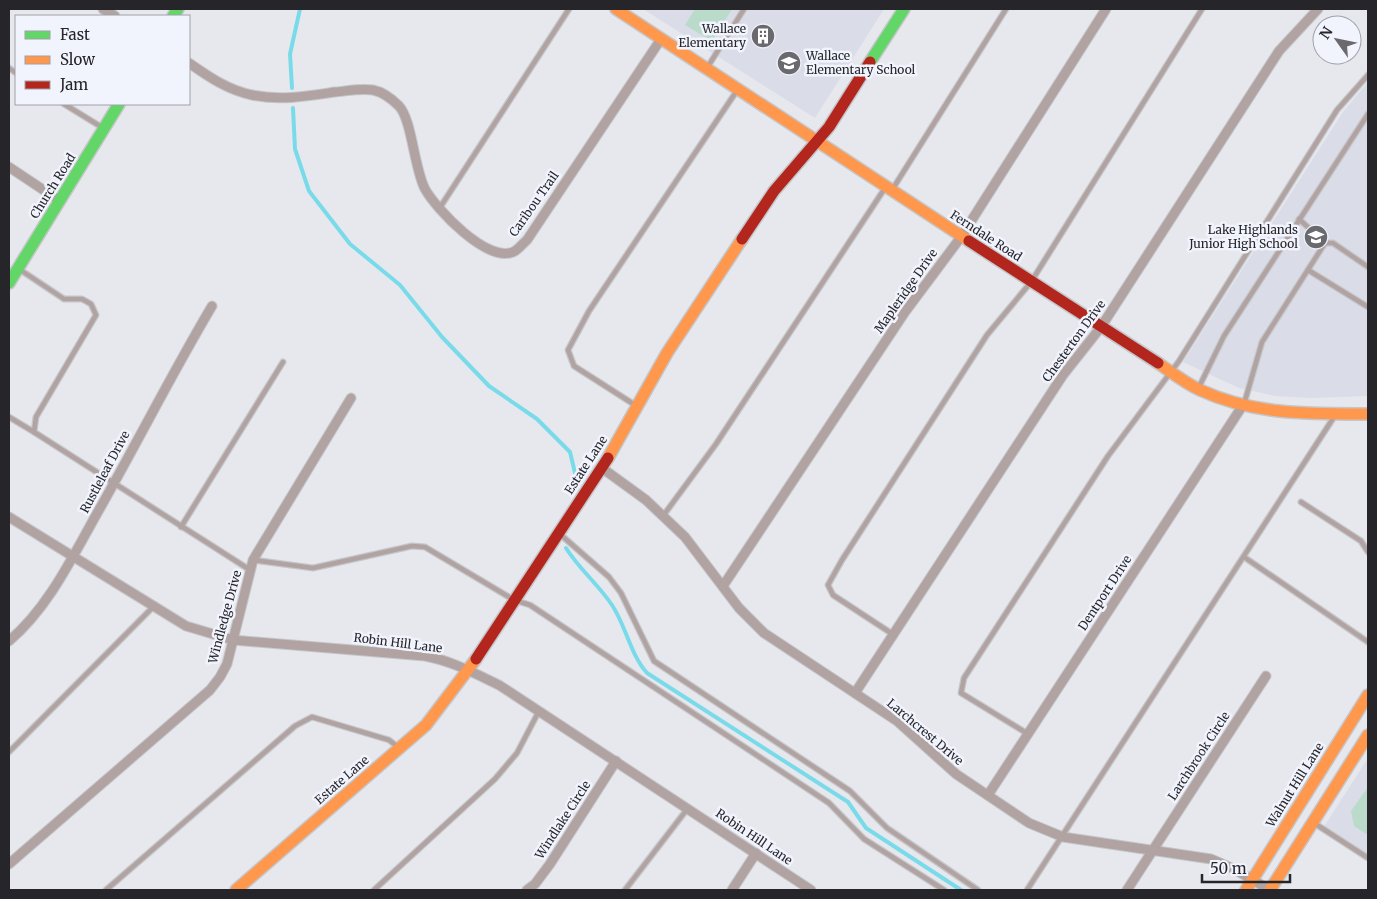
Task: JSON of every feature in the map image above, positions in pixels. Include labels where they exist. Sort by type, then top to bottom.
[{"type":"street","name":"Ferndale Road","points":[[616,9],[815,142],[1198,389],[1243,405],[1289,414],[1368,414]]},
{"type":"street","name":"Estate Lane","points":[[236,890],[426,725],[469,670],[558,532],[602,468],[667,353],[774,191],[829,126],[904,9]]},
{"type":"street","name":"Mapleridge Drive","points":[[723,586],[905,312],[961,237],[1106,9]]},
{"type":"street","name":"Chesterton Drive","points":[[855,693],[1063,375],[1101,327],[1279,51],[1318,9]]},
{"type":"street","name":"Caribou Trail","points":[[190,64],[234,91],[254,96],[286,99],[373,90],[386,96],[400,107],[406,118],[417,170],[425,189],[439,209],[471,239],[492,252],[513,252],[527,240],[660,38]]},
{"type":"street","name":"Church Road","points":[[9,283],[118,105]]},
{"type":"street","points":[[9,167],[60,200]]},
{"type":"street","name":"Rustleleaf Drive","points":[[9,642],[39,608],[72,557],[114,484],[166,384],[212,306]]},
{"type":"street","name":"Windledge Drive","points":[[9,864],[210,690],[220,677],[227,664],[253,560],[351,398]]},
{"type":"street","name":"Dentport Drive","points":[[988,795],[1243,405]]},
{"type":"street","name":"Larchcrest Drive","points":[[602,468],[646,500],[697,550],[748,620],[764,633],[897,721],[936,758],[1029,822],[1064,837],[1211,859],[1270,890]]},
{"type":"street","name":"Robin Hill Lane","points":[[9,518],[186,626],[233,640],[424,656],[452,663],[469,670],[499,685],[811,890]]},
{"type":"street","name":"Larchbrook Circle","points":[[1128,890],[1152,849],[1266,676]]},
{"type":"street","name":"Walnut Hill Lane","points":[[1246,890],[1368,695]]},
{"type":"street","points":[[1270,890],[1368,735]]},
{"type":"street","name":"Windlake Circle","points":[[527,890],[535,884],[550,864],[616,761]]},
{"type":"street","points":[[732,890],[756,853]]},
{"type":"lane","points":[[439,209],[569,9]]},
{"type":"lane","points":[[707,69],[744,9]]},
{"type":"lane","points":[[663,516],[716,444],[888,189],[1006,9]]},
{"type":"lane","points":[[894,635],[833,595],[828,585],[986,334],[1013,306],[1031,282],[1202,9]]},
{"type":"lane","points":[[1028,734],[961,693],[964,678],[1108,456],[1171,373],[1337,110],[1368,75]]},
{"type":"lane","points":[[638,407],[574,366],[568,350],[589,311],[737,90]]},
{"type":"lane","points":[[66,105],[104,129]]},
{"type":"lane","points":[[1198,389],[1224,336],[1368,114]]},
{"type":"lane","points":[[1299,219],[1325,243],[1332,243],[1368,267]]},
{"type":"lane","points":[[1243,405],[1262,342],[1325,243]]},
{"type":"lane","points":[[18,268],[64,299],[82,299],[91,304],[96,315],[36,417],[34,432]]},
{"type":"lane","points":[[1308,270],[1368,307]]},
{"type":"lane","points":[[180,527],[283,362]]},
{"type":"lane","points":[[1028,890],[1336,414]]},
{"type":"lane","points":[[9,417],[250,570]]},
{"type":"lane","points":[[1300,502],[1360,541],[1368,552]]},
{"type":"lane","points":[[558,532],[609,577],[621,593],[654,661],[850,791],[887,828],[978,890]]},
{"type":"lane","points":[[253,560],[313,568],[412,546],[425,547],[514,600],[530,605],[829,803],[864,839],[944,890]]},
{"type":"lane","points":[[1244,557],[1368,642]]},
{"type":"lane","points":[[9,752],[153,607]]},
{"type":"lane","points":[[374,890],[495,780],[517,753],[539,712]]},
{"type":"lane","points":[[106,890],[296,726],[312,717],[389,740],[399,748]]},
{"type":"lane","points":[[625,890],[688,808]]},
{"type":"lane","points":[[1313,822],[1368,858]]},
{"type":"shaded area","name":"Wallace Elementary School","points":[[643,9],[884,9],[815,118]]},
{"type":"shaded area","name":"Lake Highlands Junior High School","points":[[1368,82],[1368,396],[1311,398],[1275,396],[1239,388],[1183,362],[1343,112]]},
{"type":"shaded area","points":[[1368,758],[1368,858],[1322,830]]},
{"type":"green space","points":[[695,9],[732,9],[712,41],[685,25]]},
{"type":"green space","points":[[1368,787],[1368,835],[1354,826],[1351,811]]},
{"type":"waterway","points":[[292,88],[290,54],[300,9]]},
{"type":"waterway","points":[[293,108],[295,149],[309,191],[350,244],[400,285],[442,337],[489,386],[537,419],[570,452],[575,473]]},
{"type":"waterway","points":[[566,548],[612,605],[636,657],[647,673],[848,802],[866,828],[961,890]]},
{"type":"traffic: fast","points":[[174,15],[178,9]]},
{"type":"traffic: fast","points":[[870,62],[904,9]]},
{"type":"traffic: fast","points":[[9,283],[118,105]]},
{"type":"traffic: slow","points":[[616,9],[969,241]]},
{"type":"traffic: slow","points":[[608,458],[667,353],[742,239]]},
{"type":"traffic: slow","points":[[1158,363],[1200,390],[1220,398],[1261,409],[1324,414],[1368,414]]},
{"type":"traffic: slow","points":[[236,890],[426,725],[476,659]]},
{"type":"traffic: slow","points":[[1246,890],[1368,695]]},
{"type":"traffic: slow","points":[[1270,890],[1368,735]]},
{"type":"traffic: jam","points":[[742,239],[774,191],[829,127],[870,62]]},
{"type":"traffic: jam","points":[[969,241],[1158,363]]},
{"type":"traffic: jam","points":[[476,659],[608,458]]},
{"type":"place","name":"Wallace Elementary","points":[[763,36]]},
{"type":"place","name":"Wallace Elementary School","points":[[789,63]]},
{"type":"place","name":"Lake Highlands Junior High School","points":[[1316,237]]}]
